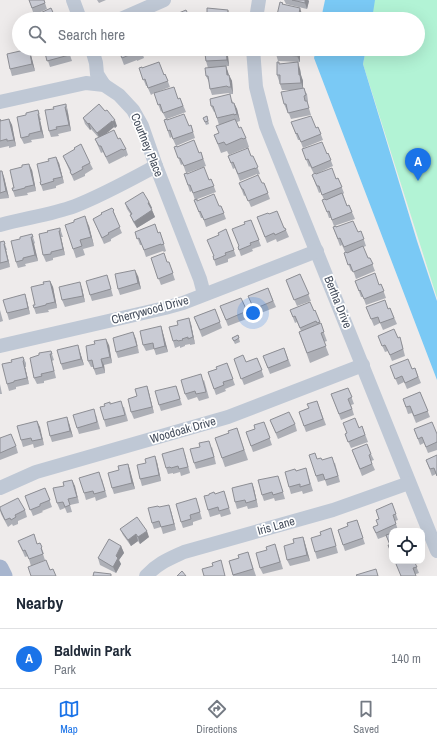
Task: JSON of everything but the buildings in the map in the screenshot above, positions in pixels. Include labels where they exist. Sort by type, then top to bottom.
[{"type":"main road","points":[[0,568],[4,576]]},
{"type":"street","points":[[73,0],[77,12]]},
{"type":"street","points":[[137,12],[164,0]]},
{"type":"street","points":[[257,12],[260,0]]},
{"type":"street","points":[[94,56],[97,74],[104,85]]},
{"type":"street","name":"Bertha Drive","points":[[254,56],[256,87],[266,126],[437,551]]},
{"type":"street","points":[[0,102],[86,83],[104,85]]},
{"type":"street","name":"Courtney Place","points":[[104,85],[119,95],[134,110],[142,126],[200,279],[204,294]]},
{"type":"street","points":[[0,224],[43,215],[75,206],[92,199],[156,166]]},
{"type":"street","name":"Cherrywood Drive","points":[[0,346],[183,303],[317,251]]},
{"type":"street","name":"Woodoak Drive","points":[[0,488],[36,472],[228,417],[363,365]]},
{"type":"street","name":"Iris Lane","points":[[146,576],[153,568],[169,558],[184,552],[333,510],[409,483]]},
{"type":"green space","points":[[374,0],[437,0],[437,298],[363,64],[365,56],[425,56],[425,12],[372,12]]},
{"type":"water","points":[[325,0],[375,0],[373,12],[322,12]]},
{"type":"water","points":[[314,56],[365,56],[363,64],[417,241],[437,301],[437,380]]},
{"type":"place","name":"Baldwin Park","points":[[418,181]]}]
